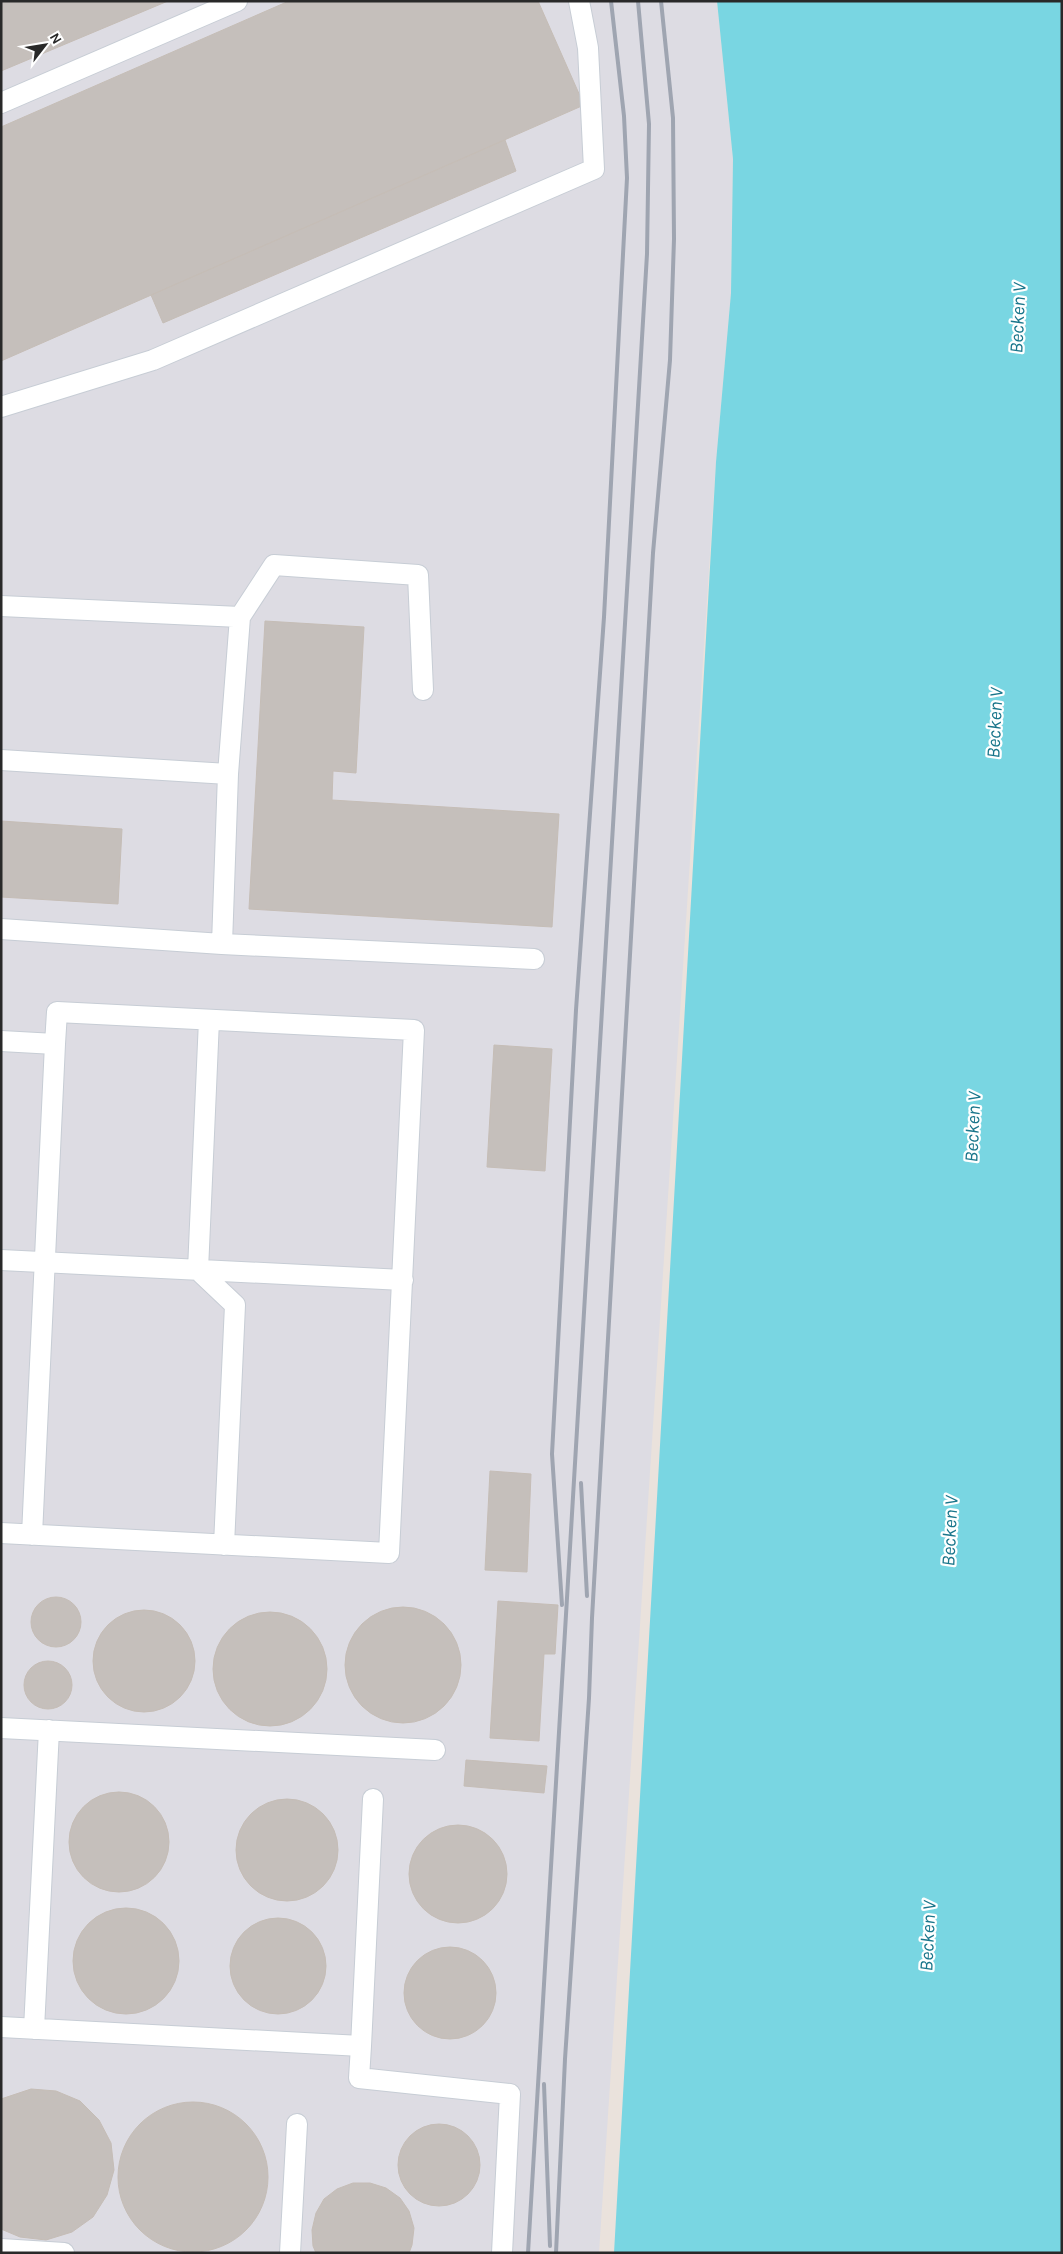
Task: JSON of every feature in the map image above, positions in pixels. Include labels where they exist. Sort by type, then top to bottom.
[{"type":"lane","points":[[1,103],[237,1]]},
{"type":"lane","points":[[1,407],[153,360],[594,169],[588,48],[579,1]]},
{"type":"lane","points":[[222,944],[228,774],[240,617],[274,565],[418,575],[423,690]]},
{"type":"lane","points":[[1,606],[240,617]]},
{"type":"lane","points":[[1,760],[228,774]]},
{"type":"lane","points":[[1,929],[222,944],[534,960]]},
{"type":"lane","points":[[1,1534],[389,1553],[414,1030],[57,1012],[32,1535]]},
{"type":"lane","points":[[209,1020],[198,1270],[235,1305],[224,1545]]},
{"type":"lane","points":[[1,1041],[55,1044]]},
{"type":"lane","points":[[1,1260],[403,1280]]},
{"type":"lane","points":[[1,1728],[434,1750]]},
{"type":"lane","points":[[34,2029],[49,1730]]},
{"type":"lane","points":[[373,1799],[360,2078],[510,2094],[502,2253]]},
{"type":"lane","points":[[1,2027],[361,2046]]},
{"type":"lane","points":[[290,2253],[297,2124]]},
{"type":"lane","points":[[1,2249],[64,2253]]},
{"type":"shaded area","points":[[1,1],[717,1],[733,159],[731,293],[716,462],[599,2253],[1,2253]]},
{"type":"water","name":"Becken V","points":[[717,1],[1062,1],[1062,2253],[614,2253],[716,462],[731,293],[733,159]]},
{"type":"building","points":[[1,1],[168,1],[1,71]]},
{"type":"building","points":[[289,1],[538,1],[584,105],[1,361],[1,127]]},
{"type":"building","points":[[505,140],[516,171],[163,323],[151,295]]},
{"type":"building","points":[[265,621],[364,627],[356,773],[333,771],[332,800],[559,814],[552,927],[249,909]]},
{"type":"building","points":[[1,821],[122,829],[118,904],[1,897]]},
{"type":"building","points":[[494,1045],[552,1049],[545,1171],[487,1167]]},
{"type":"building","points":[[490,1471],[531,1474],[527,1572],[485,1570]]},
{"type":"building","points":[[56,1597],[70,1601],[77,1608],[81,1622],[77,1636],[70,1643],[56,1647],[42,1643],[35,1636],[31,1622],[35,1608],[42,1601]]},
{"type":"building","points":[[498,1601],[558,1605],[555,1654],[544,1654],[539,1741],[490,1738]]},
{"type":"building","points":[[403,1607],[425,1612],[444,1624],[456,1643],[461,1665],[456,1687],[444,1706],[425,1718],[403,1723],[381,1718],[362,1706],[350,1687],[345,1665],[350,1643],[362,1624],[381,1612]]},
{"type":"building","points":[[144,1610],[163,1614],[180,1625],[191,1642],[195,1661],[191,1680],[180,1697],[163,1708],[144,1712],[125,1708],[108,1697],[97,1680],[93,1661],[97,1642],[108,1625],[125,1614]]},
{"type":"building","points":[[270,1612],[292,1616],[310,1629],[323,1647],[327,1669],[323,1691],[310,1709],[292,1722],[270,1726],[248,1722],[230,1709],[217,1691],[213,1669],[217,1647],[230,1629],[248,1616]]},
{"type":"building","points":[[43,1661],[53,1661],[65,1668],[72,1680],[72,1690],[65,1702],[53,1709],[43,1709],[35,1705],[28,1698],[24,1690],[24,1680],[28,1672],[35,1665]]},
{"type":"building","points":[[466,1760],[547,1766],[544,1793],[464,1786]]},
{"type":"building","points":[[119,1792],[129,1793],[147,1800],[161,1814],[168,1832],[168,1852],[161,1870],[147,1884],[129,1891],[119,1892],[109,1891],[91,1884],[77,1870],[70,1852],[69,1842],[70,1832],[77,1814],[91,1800],[109,1793]]},
{"type":"building","points":[[287,1799],[306,1803],[323,1814],[334,1831],[338,1850],[334,1869],[323,1886],[306,1897],[287,1901],[268,1897],[251,1886],[240,1869],[236,1850],[240,1831],[251,1814],[268,1803]]},
{"type":"building","points":[[458,1825],[468,1826],[485,1833],[499,1847],[506,1864],[506,1884],[499,1901],[485,1915],[468,1922],[458,1923],[448,1922],[431,1915],[417,1901],[410,1884],[409,1874],[410,1864],[417,1847],[431,1833],[448,1826]]},
{"type":"building","points":[[126,1908],[146,1912],[163,1924],[175,1941],[179,1961],[175,1981],[163,1998],[146,2010],[126,2014],[106,2010],[89,1998],[77,1981],[73,1961],[77,1941],[89,1924],[106,1912]]},
{"type":"building","points":[[278,1918],[296,1921],[312,1932],[323,1948],[326,1966],[323,1984],[312,2000],[296,2011],[278,2014],[260,2011],[244,2000],[233,1984],[230,1966],[233,1948],[244,1932],[260,1921]]},
{"type":"building","points":[[450,1947],[468,1950],[483,1960],[493,1975],[496,1993],[493,2011],[483,2026],[468,2036],[450,2039],[432,2036],[417,2026],[407,2011],[404,1993],[407,1975],[417,1960],[432,1950]]},
{"type":"building","points":[[31,2089],[56,2091],[80,2101],[99,2120],[111,2143],[114,2170],[107,2195],[93,2217],[72,2232],[46,2240],[20,2237],[1,2229],[1,2099]]},
{"type":"building","points":[[193,2102],[222,2108],[246,2124],[262,2148],[268,2177],[262,2206],[246,2230],[222,2246],[193,2252],[164,2246],[140,2230],[124,2206],[118,2177],[124,2148],[140,2124],[164,2108]]},
{"type":"building","points":[[439,2124],[455,2127],[468,2136],[477,2149],[480,2165],[477,2181],[468,2194],[455,2203],[439,2206],[423,2203],[410,2194],[401,2181],[398,2165],[401,2149],[410,2136],[423,2127]]},
{"type":"building","points":[[353,2183],[370,2183],[386,2188],[400,2198],[409,2211],[414,2228],[409,2253],[316,2253],[313,2246],[312,2230],[316,2213],[324,2199],[337,2189]]},
{"type":"railway","points":[[562,1605],[552,1454],[576,1010],[604,617],[627,178],[624,116],[611,1]]},
{"type":"railway","points":[[528,2253],[647,254],[649,124],[638,1]]},
{"type":"railway","points":[[556,2253],[565,2059],[589,1698],[653,553],[670,360],[674,239],[673,118],[661,1]]},
{"type":"railway","points":[[581,1483],[587,1596]]},
{"type":"railway","points":[[544,2084],[550,2246]]}]
